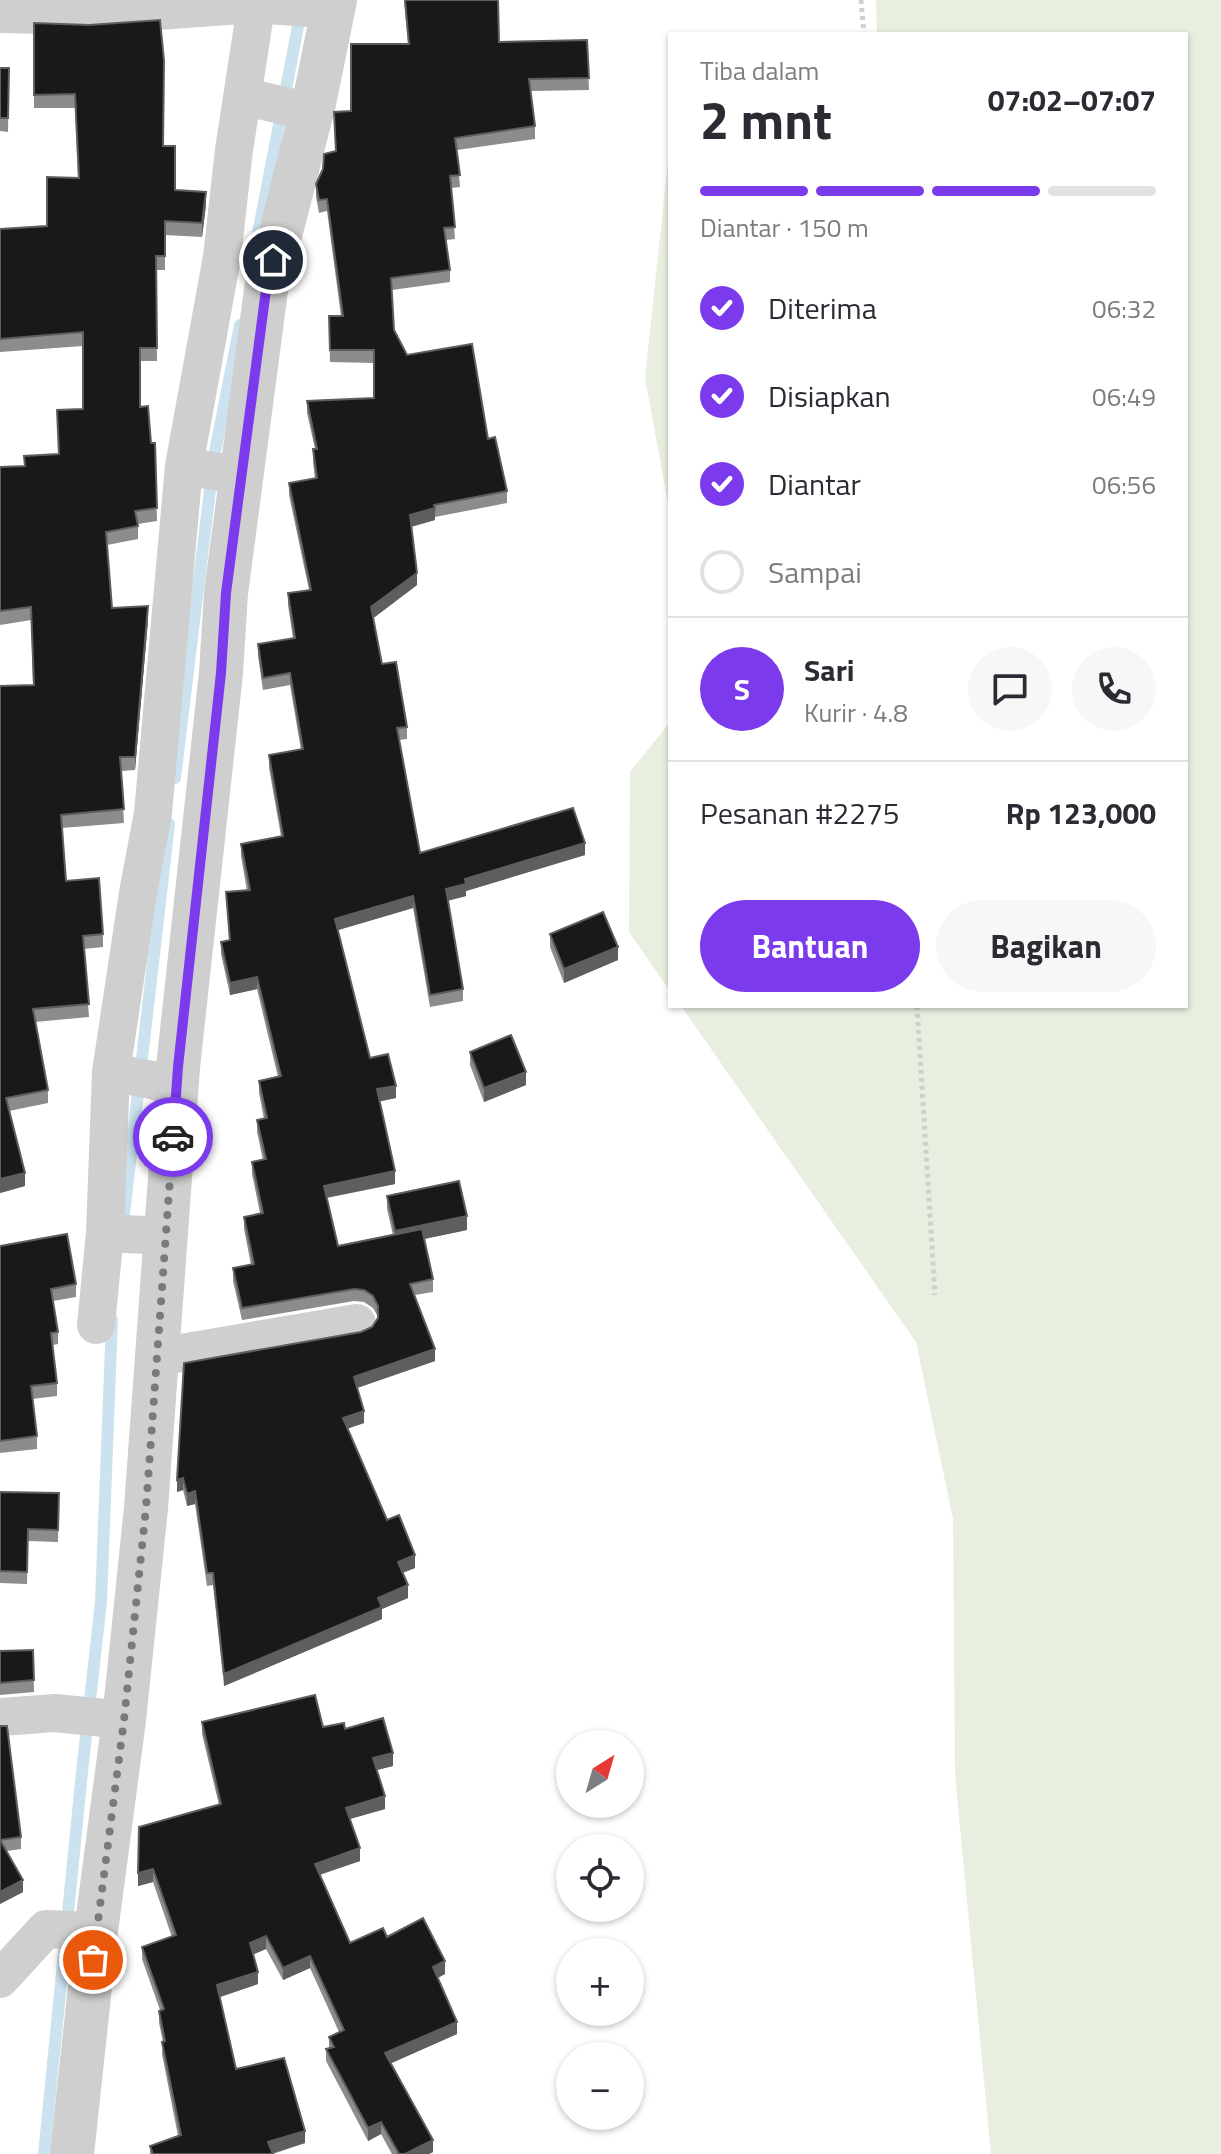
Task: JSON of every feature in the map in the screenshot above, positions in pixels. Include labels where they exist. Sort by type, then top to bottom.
[{"type":"street","points":[[96,1325],[110,1233],[115,1073],[146,882],[173,664],[189,466],[222,257],[234,150],[251,100],[256,2]]},
{"type":"street","points":[[0,14],[89,16],[256,2],[327,5],[266,290],[236,475],[193,891],[166,1083],[159,1236],[158,1357],[146,1508],[114,1719],[76,1930],[72,2154]]},
{"type":"street","points":[[251,100],[304,110]]},
{"type":"street","points":[[189,466],[236,475]]},
{"type":"street","points":[[173,664],[218,672]]},
{"type":"street","points":[[146,882],[193,891]]},
{"type":"street","points":[[115,1073],[166,1083]]},
{"type":"street","points":[[110,1233],[159,1236]]},
{"type":"street","points":[[158,1357],[357,1323]]},
{"type":"street","points":[[0,1717],[55,1713],[114,1719]]},
{"type":"street","points":[[0,1979],[46,1929],[76,1930]]},
{"type":"path","points":[[861,0],[864,32]]},
{"type":"path","points":[[917,1008],[935,1295]]},
{"type":"green space","points":[[876,0],[1221,0],[1221,2154],[991,2154],[955,1775],[953,1519],[916,1342],[682,1008],[1188,1008],[1188,32],[877,32]]},
{"type":"green space","points":[[668,161],[668,503],[645,378]]},
{"type":"green space","points":[[668,724],[668,988],[629,932],[630,772]]},
{"type":"building","points":[[405,0],[498,0],[499,42],[587,40],[589,78],[529,79],[535,126],[455,138],[460,175],[450,176],[455,227],[444,228],[450,270],[391,278],[394,330],[407,355],[472,344],[488,439],[495,437],[507,491],[434,505],[435,508],[410,515],[417,573],[371,607],[382,664],[396,662],[407,727],[397,728],[420,853],[573,808],[585,843],[465,879],[466,884],[446,889],[463,989],[430,995],[413,896],[335,919],[370,1058],[388,1054],[396,1086],[377,1089],[395,1171],[324,1186],[338,1246],[422,1229],[433,1279],[410,1284],[435,1349],[354,1377],[364,1411],[343,1418],[387,1520],[399,1515],[415,1555],[398,1562],[408,1585],[378,1598],[382,1607],[224,1674],[213,1573],[207,1573],[195,1491],[187,1494],[183,1478],[177,1480],[184,1363],[361,1332],[372,1327],[378,1318],[378,1306],[373,1296],[364,1290],[354,1289],[242,1308],[233,1268],[254,1264],[244,1217],[263,1213],[252,1162],[266,1159],[257,1120],[267,1118],[259,1081],[281,1076],[257,977],[230,983],[221,942],[230,940],[226,892],[250,890],[241,844],[283,836],[269,755],[303,749],[290,673],[263,678],[258,644],[295,638],[288,593],[311,590],[289,483],[317,478],[313,449],[317,449],[307,401],[374,398],[374,350],[330,350],[329,316],[343,316],[327,199],[319,200],[316,184],[323,169],[324,154],[336,151],[334,112],[351,111],[351,44],[409,44]]},
{"type":"building","points":[[160,20],[164,61],[163,146],[175,146],[175,190],[206,192],[202,223],[165,221],[165,256],[156,256],[157,348],[140,348],[140,407],[148,406],[151,443],[155,443],[157,508],[135,511],[138,526],[106,532],[112,608],[148,606],[135,757],[120,757],[124,809],[61,815],[66,881],[99,878],[103,934],[83,936],[89,1004],[33,1009],[48,1090],[6,1098],[25,1173],[0,1179],[0,686],[34,685],[31,607],[0,611],[0,467],[25,466],[24,456],[59,454],[57,410],[83,409],[83,332],[0,339],[0,229],[47,226],[47,177],[79,178],[75,94],[34,95],[34,23],[89,25]]},
{"type":"building","points":[[0,68],[9,68],[8,118],[0,118]]},
{"type":"building","points":[[603,912],[618,947],[564,969],[550,934]]},
{"type":"building","points":[[511,1035],[526,1072],[484,1088],[470,1052]]},
{"type":"building","points":[[459,1181],[467,1216],[395,1231],[387,1196]]},
{"type":"building","points":[[67,1234],[76,1284],[51,1289],[58,1332],[51,1333],[57,1383],[31,1386],[37,1436],[0,1441],[0,1246]]},
{"type":"building","points":[[0,1492],[59,1493],[58,1530],[28,1529],[27,1572],[0,1571]]},
{"type":"building","points":[[33,1650],[34,1680],[0,1683],[0,1651]]},
{"type":"building","points":[[315,1695],[323,1727],[344,1723],[345,1729],[383,1718],[393,1753],[373,1758],[385,1796],[346,1808],[360,1848],[315,1864],[350,1943],[383,1928],[387,1937],[423,1918],[445,1961],[433,1967],[457,2022],[385,2053],[433,2140],[399,2154],[381,2122],[368,2128],[326,2049],[334,2047],[329,2037],[344,2030],[310,1956],[283,1968],[266,1936],[250,1943],[258,1972],[217,1985],[236,2069],[284,2058],[305,2131],[268,2142],[273,2154],[153,2154],[150,2146],[181,2135],[162,2042],[165,2041],[159,2011],[164,2009],[142,1947],[176,1935],[153,1869],[138,1873],[139,1827],[221,1804],[202,1722]]},
{"type":"building","points":[[0,1726],[7,1726],[21,1837],[0,1840]]},
{"type":"building","points":[[0,1840],[23,1880],[0,1892]]},
{"type":"waterway","points":[[256,244],[301,11]]},
{"type":"waterway","points":[[175,778],[214,457],[240,325]]},
{"type":"waterway","points":[[123,1223],[169,824]]},
{"type":"waterway","points":[[44,2154],[101,1602],[112,1320]]},
{"type":"way so far","points":[[93,1960],[124,1720],[146,1508],[173,1137]]},
{"type":"route","points":[[173,1137],[221,673],[226,593],[266,290],[273,260]]}]
